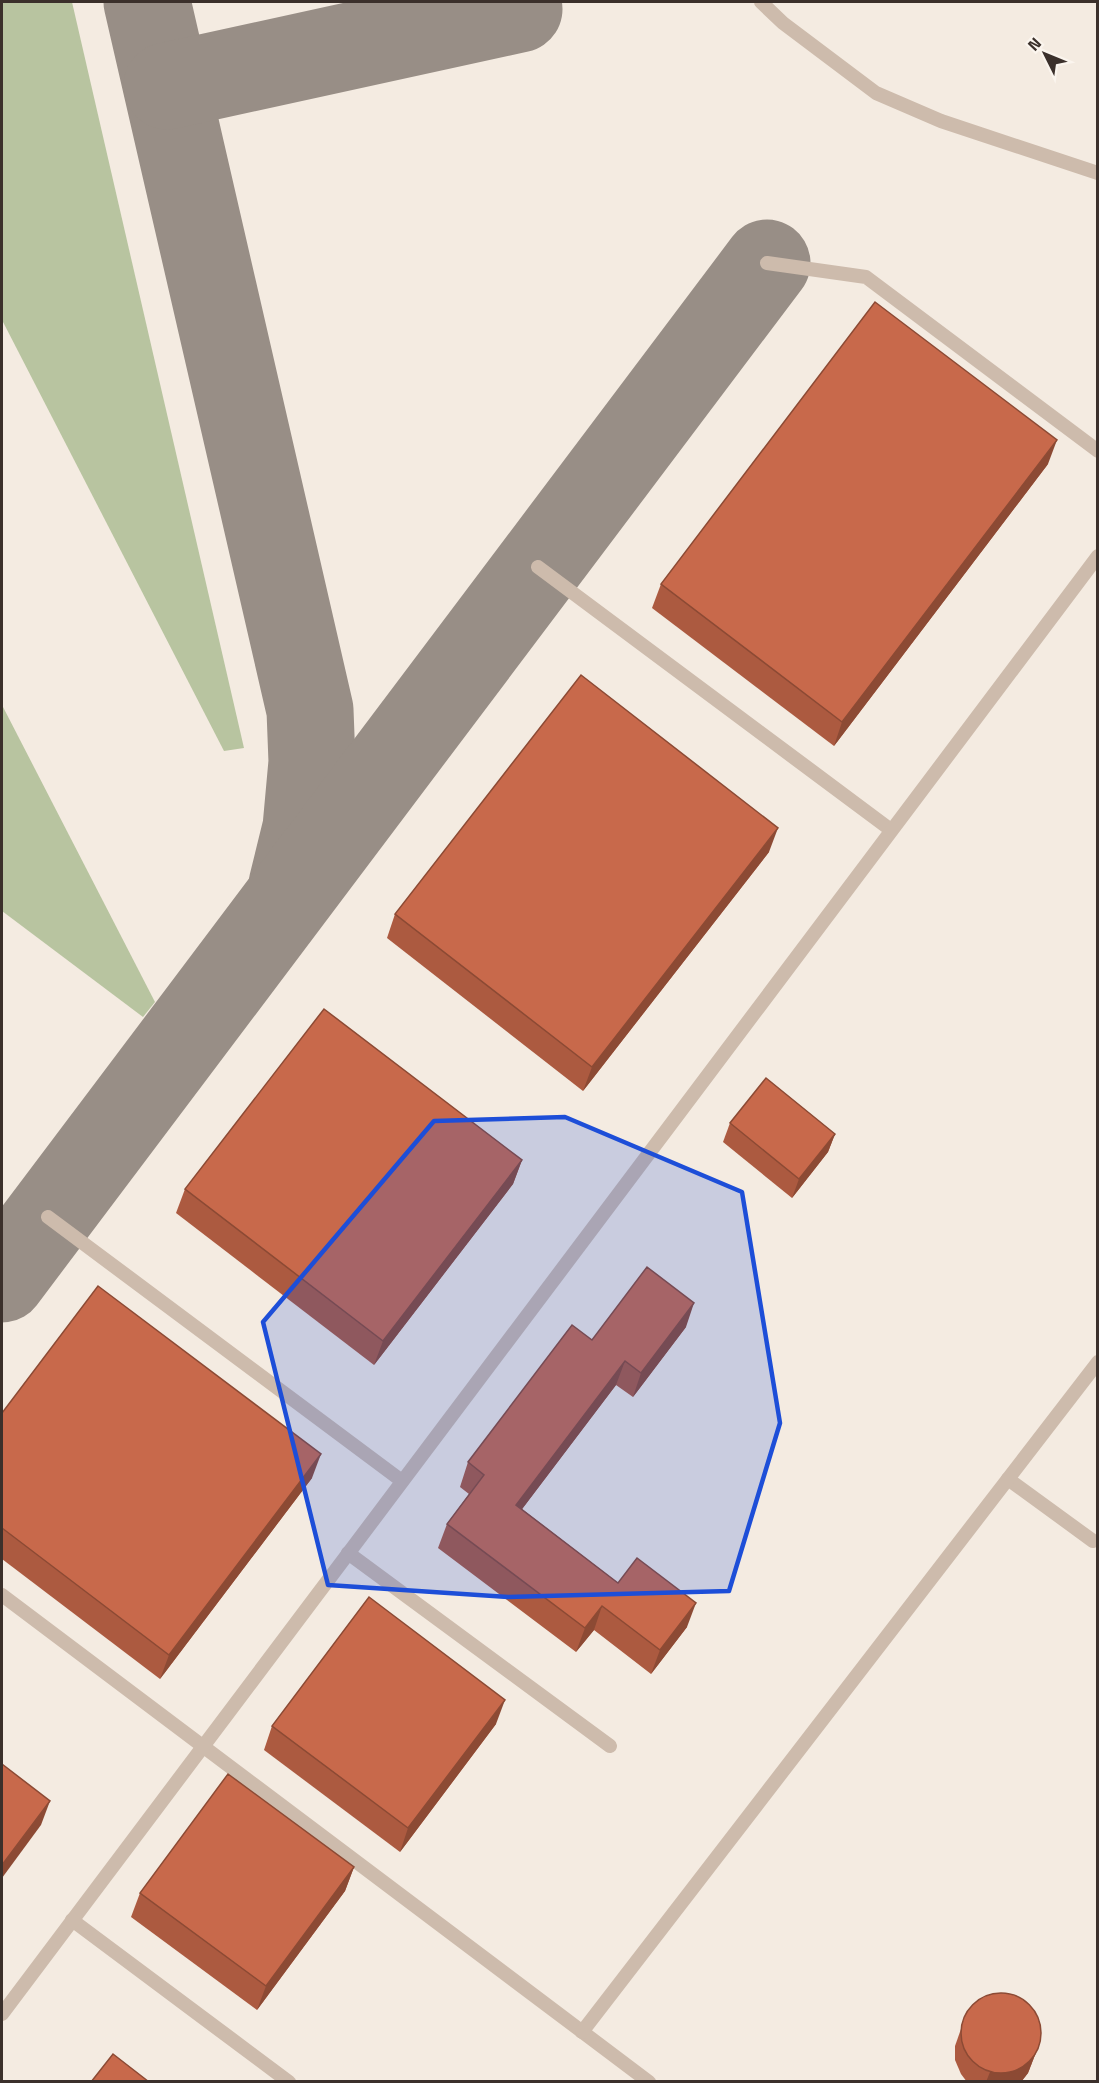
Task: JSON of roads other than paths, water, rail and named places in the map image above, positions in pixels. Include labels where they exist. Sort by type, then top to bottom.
[{"type":"lane","points":[[760,2],[783,23],[876,93],[941,121],[1098,173]]},
{"type":"lane","points":[[767,263],[867,277],[1098,451]]},
{"type":"lane","points":[[2,2014],[1098,556]]},
{"type":"lane","points":[[538,567],[891,830]]},
{"type":"lane","points":[[48,1217],[402,1481]]},
{"type":"lane","points":[[582,2032],[1097,1363]]},
{"type":"lane","points":[[1008,1479],[1093,1541]]},
{"type":"lane","points":[[348,1553],[610,1746]]},
{"type":"lane","points":[[2,1595],[649,2082]]},
{"type":"lane","points":[[72,1920],[289,2082]]}]
